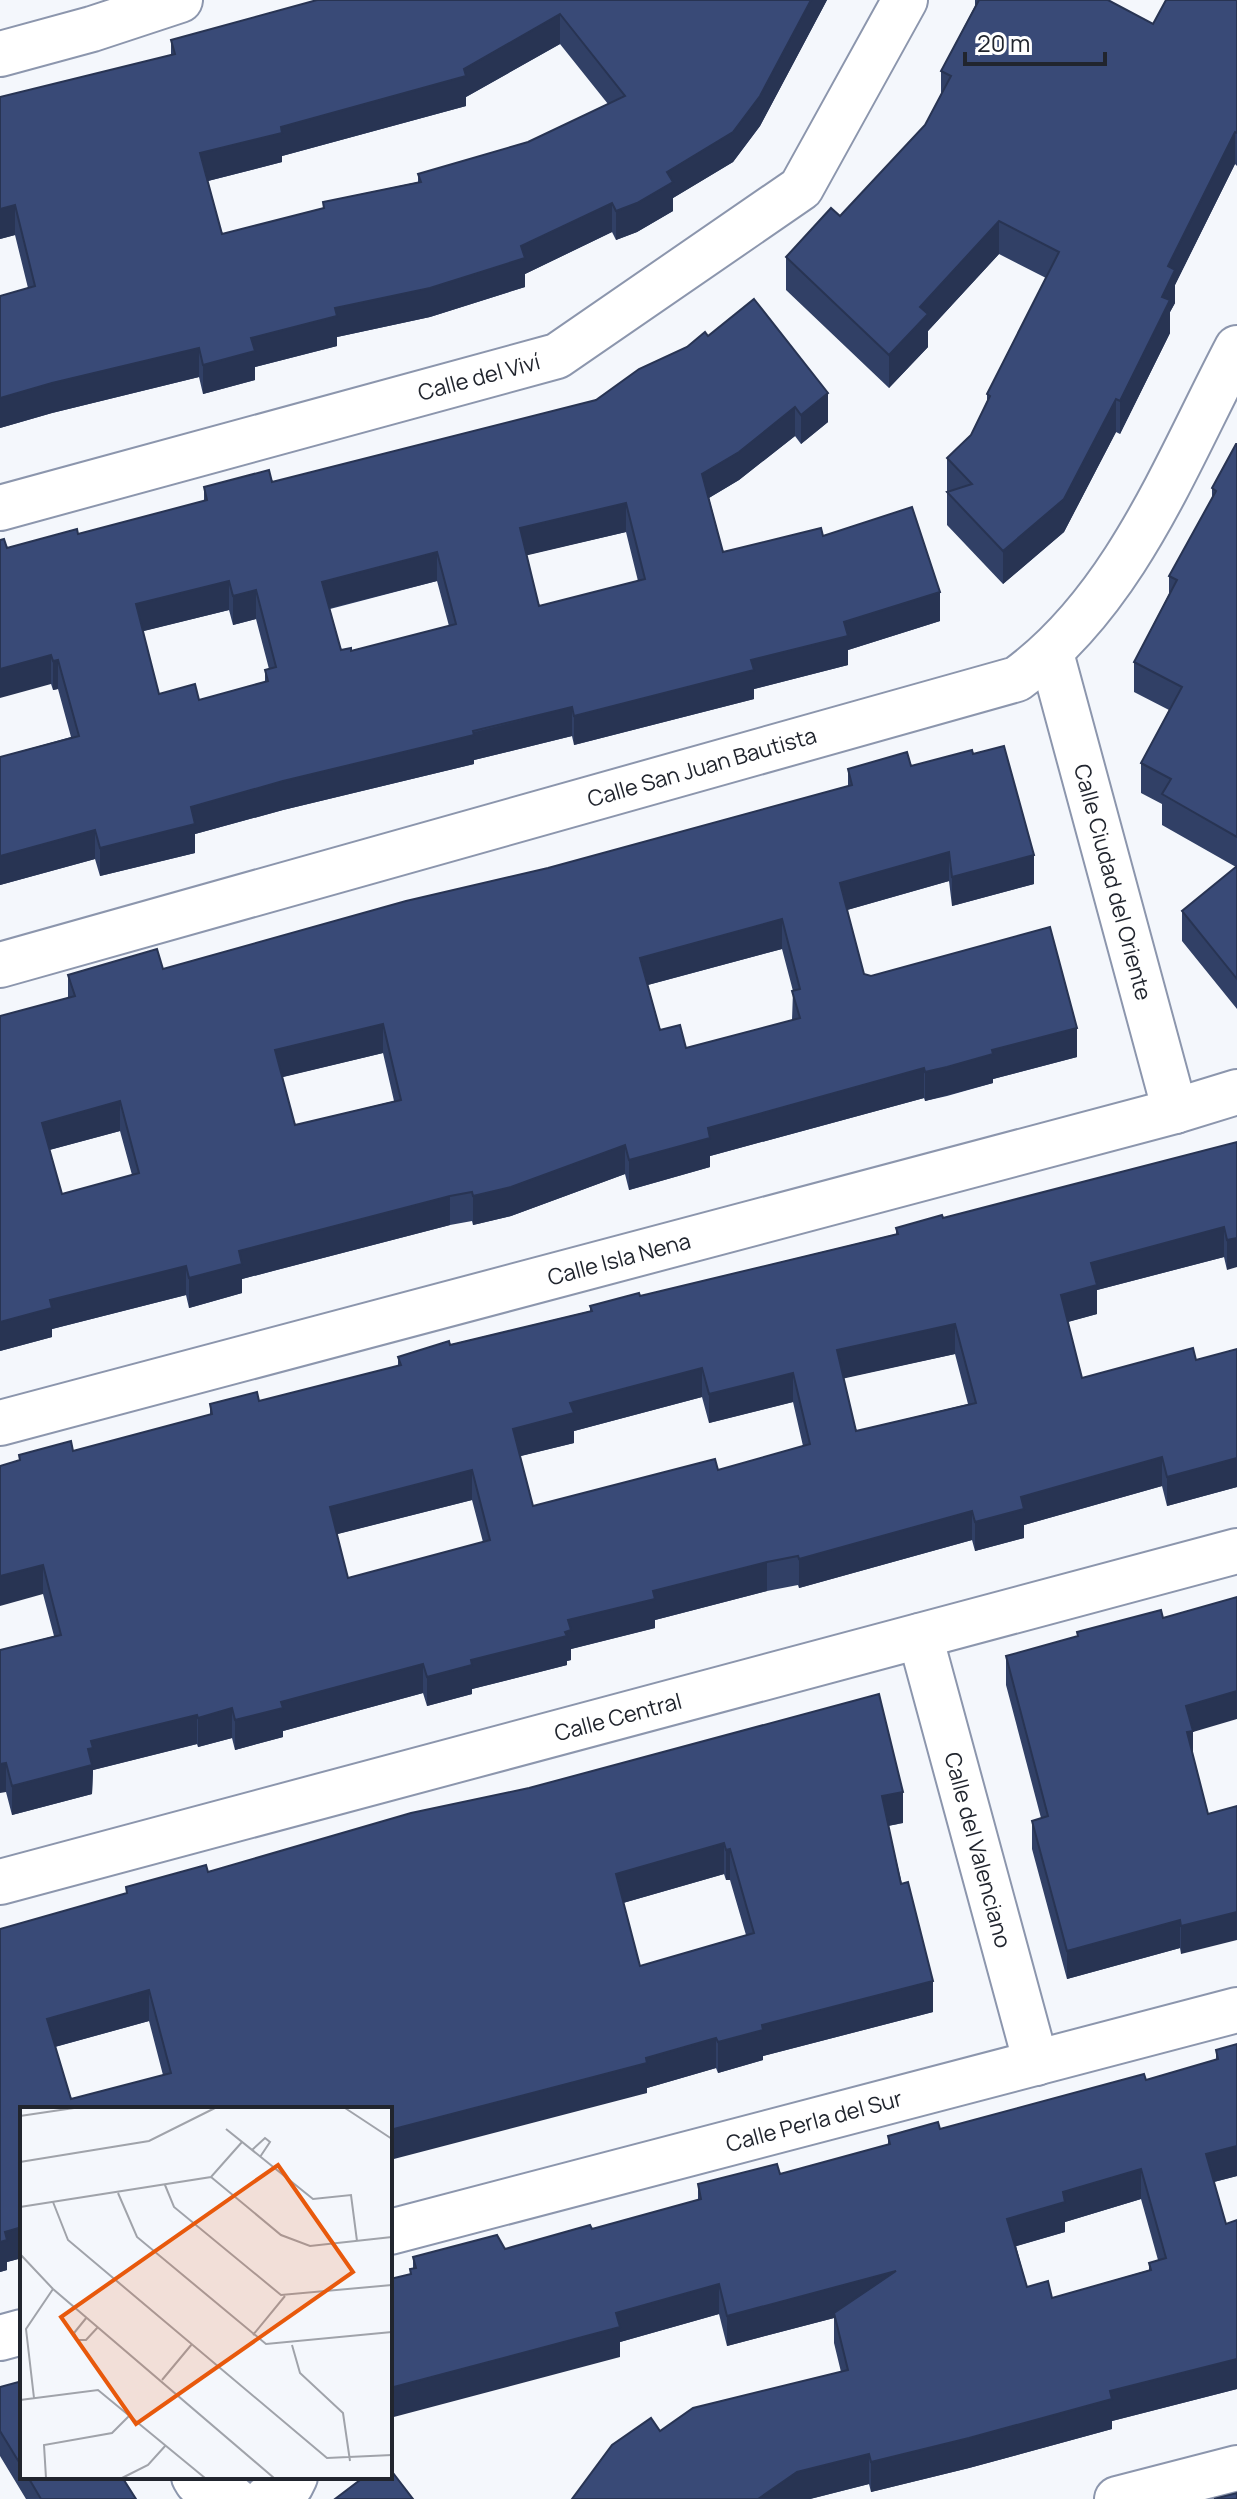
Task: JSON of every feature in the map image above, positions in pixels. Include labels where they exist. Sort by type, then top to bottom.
[{"type":"street","points":[[0,54],[92,29],[180,0]]},
{"type":"street","name":"Calle del Viví","points":[[0,508],[557,356],[801,188],[905,0]]},
{"type":"street","name":"Calle San Juan Bautista","points":[[0,965],[1017,679],[1051,653],[1125,562],[1237,348]]},
{"type":"street","name":"Calle Ciudad del Oriente","points":[[1051,653],[1175,1111]]},
{"type":"street","name":"Calle Isla Nena","points":[[0,1423],[1237,1092]]},
{"type":"street","name":"Calle Central","points":[[0,1882],[1237,1551]]},
{"type":"street","name":"Calle del Valenciano","points":[[920,1636],[1036,2063]]},
{"type":"street","name":"Calle Perla del Sur","points":[[392,2231],[1237,2010]]},
{"type":"street","points":[[0,2338],[20,2333]]},
{"type":"street","points":[[1127,2498],[1237,2468]]},
{"type":"street","points":[[195,2479],[234,2499]]},
{"type":"street","points":[[266,2499],[291,2485],[294,2479]]},
{"type":"building","points":[[317,0],[811,0],[760,96],[733,132],[667,172],[673,182],[637,203],[616,211],[612,203],[521,246],[525,258],[430,288],[335,308],[337,316],[251,338],[255,351],[203,365],[199,348],[0,398],[0,296],[35,286],[15,205],[0,209],[0,97],[175,54],[171,40]],"holes":[[[560,14],[625,96],[528,142],[418,174],[421,182],[323,202],[324,208],[222,234],[200,153],[282,133],[281,127],[466,76],[464,69]]]},
{"type":"building","points":[[979,0],[1108,0],[1153,24],[1166,0],[1237,0],[1237,133],[1168,266],[1175,270],[1162,297],[1170,300],[1120,401],[1116,399],[1064,499],[1003,551],[947,492],[972,484],[947,458],[971,435],[990,396],[987,394],[1059,252],[999,221],[920,307],[928,314],[889,355],[786,257],[831,208],[840,216],[925,125],[951,76],[941,71]]},
{"type":"building","points":[[754,299],[828,393],[801,415],[795,407],[739,452],[702,474],[723,552],[821,528],[823,536],[912,507],[940,592],[844,622],[848,636],[751,660],[754,670],[574,716],[572,707],[473,731],[474,735],[283,781],[191,807],[195,824],[100,848],[95,830],[0,856],[0,757],[79,736],[58,660],[53,661],[51,655],[0,669],[0,540],[4,539],[7,548],[77,529],[78,534],[207,500],[204,487],[269,470],[272,482],[596,400],[639,369],[687,347],[705,332],[708,336]],"holes":[[[626,503],[645,579],[539,606],[520,528]],[[437,552],[456,624],[351,651],[351,648],[341,650],[322,582]],[[229,581],[233,596],[256,590],[276,667],[265,670],[268,681],[199,700],[195,684],[159,694],[136,604]]]},
{"type":"building","points":[[1236,444],[1237,837],[1162,794],[1171,779],[1141,763],[1182,687],[1134,662],[1177,580],[1169,576],[1216,491],[1212,488]]},
{"type":"building","points":[[1004,746],[1034,855],[952,877],[949,852],[840,883],[864,974],[871,976],[1050,927],[1077,1028],[992,1050],[993,1054],[947,1067],[925,1072],[924,1068],[708,1128],[710,1138],[629,1160],[625,1145],[511,1187],[473,1196],[472,1192],[450,1196],[239,1251],[242,1264],[189,1278],[186,1266],[50,1300],[52,1308],[0,1322],[0,1016],[75,996],[68,975],[157,949],[163,969],[406,901],[548,868],[852,785],[848,769],[907,752],[911,766],[972,750],[973,754]],"holes":[[[782,919],[800,989],[792,991],[800,1018],[686,1048],[680,1025],[660,1030],[640,958]],[[383,1024],[401,1100],[295,1125],[275,1050]],[[120,1101],[139,1173],[62,1194],[42,1123]]]},
{"type":"building","points":[[1237,866],[1237,979],[1182,911]]},
{"type":"building","points":[[1237,1142],[1237,1238],[1227,1240],[1224,1227],[1091,1263],[1097,1285],[1061,1295],[1082,1378],[1193,1348],[1196,1360],[1237,1349],[1237,1458],[1167,1477],[1162,1457],[1021,1497],[1024,1509],[975,1522],[972,1511],[799,1559],[798,1556],[767,1562],[653,1591],[655,1599],[568,1620],[571,1630],[565,1632],[567,1636],[471,1660],[472,1665],[427,1677],[423,1664],[281,1702],[283,1708],[235,1720],[232,1708],[91,1741],[93,1748],[88,1749],[92,1765],[12,1786],[6,1763],[0,1764],[0,1650],[61,1635],[43,1565],[0,1576],[0,1466],[20,1460],[19,1455],[71,1441],[73,1451],[212,1414],[210,1404],[257,1392],[259,1401],[401,1365],[398,1357],[449,1341],[450,1345],[592,1311],[590,1306],[898,1234],[896,1228],[942,1215],[943,1218]],"holes":[[[955,1324],[976,1403],[856,1431],[837,1350]],[[702,1368],[709,1394],[793,1373],[810,1444],[718,1470],[715,1459],[533,1506],[513,1429],[574,1413],[570,1403]],[[472,1470],[490,1540],[348,1578],[330,1507]]]},
{"type":"building","points":[[1237,1597],[1237,1691],[1186,1706],[1193,1731],[1187,1732],[1208,1814],[1237,1806],[1237,1912],[1181,1926],[1180,1920],[1067,1951],[1032,1821],[1048,1816],[1006,1656],[1078,1636],[1077,1632],[1161,1610],[1163,1618]]},
{"type":"building","points":[[879,1694],[903,1792],[882,1796],[901,1884],[908,1882],[933,1981],[762,2025],[763,2030],[718,2042],[716,2038],[646,2058],[647,2063],[392,2129],[392,2107],[20,2107],[20,2228],[5,2232],[7,2240],[0,2242],[0,1929],[127,1893],[126,1887],[206,1865],[208,1872],[411,1813],[529,1788]],"holes":[[[724,1843],[726,1850],[730,1849],[754,1933],[640,1966],[616,1874]],[[149,1990],[171,2073],[71,2099],[47,2019]]]},
{"type":"building","points":[[1237,2044],[1237,2146],[1206,2154],[1226,2224],[1237,2220],[1237,2359],[1110,2391],[1112,2399],[969,2438],[871,2462],[869,2454],[797,2472],[758,2499],[572,2499],[612,2445],[651,2418],[660,2431],[693,2408],[848,2370],[834,2313],[896,2271],[727,2316],[719,2284],[616,2313],[620,2327],[392,2387],[392,2279],[411,2274],[410,2269],[416,2268],[413,2257],[497,2235],[505,2249],[590,2225],[592,2229],[701,2199],[698,2184],[777,2164],[780,2174],[890,2144],[888,2136],[938,2122],[940,2129],[1144,2074],[1146,2080],[1218,2059],[1216,2050]],"holes":[[[1141,2169],[1166,2258],[1149,2263],[1151,2270],[1052,2298],[1048,2281],[1027,2287],[1007,2219],[1065,2202],[1063,2192]]]},
{"type":"building","points":[[20,2382],[20,2464],[0,2431],[0,2387]]},
{"type":"building","points":[[392,2472],[413,2499],[335,2499],[361,2479],[392,2479]]},
{"type":"building","points":[[29,2479],[123,2479],[136,2499],[41,2499]]},
{"type":"building","points":[[1237,2493],[1237,2499],[1214,2499]]}]
